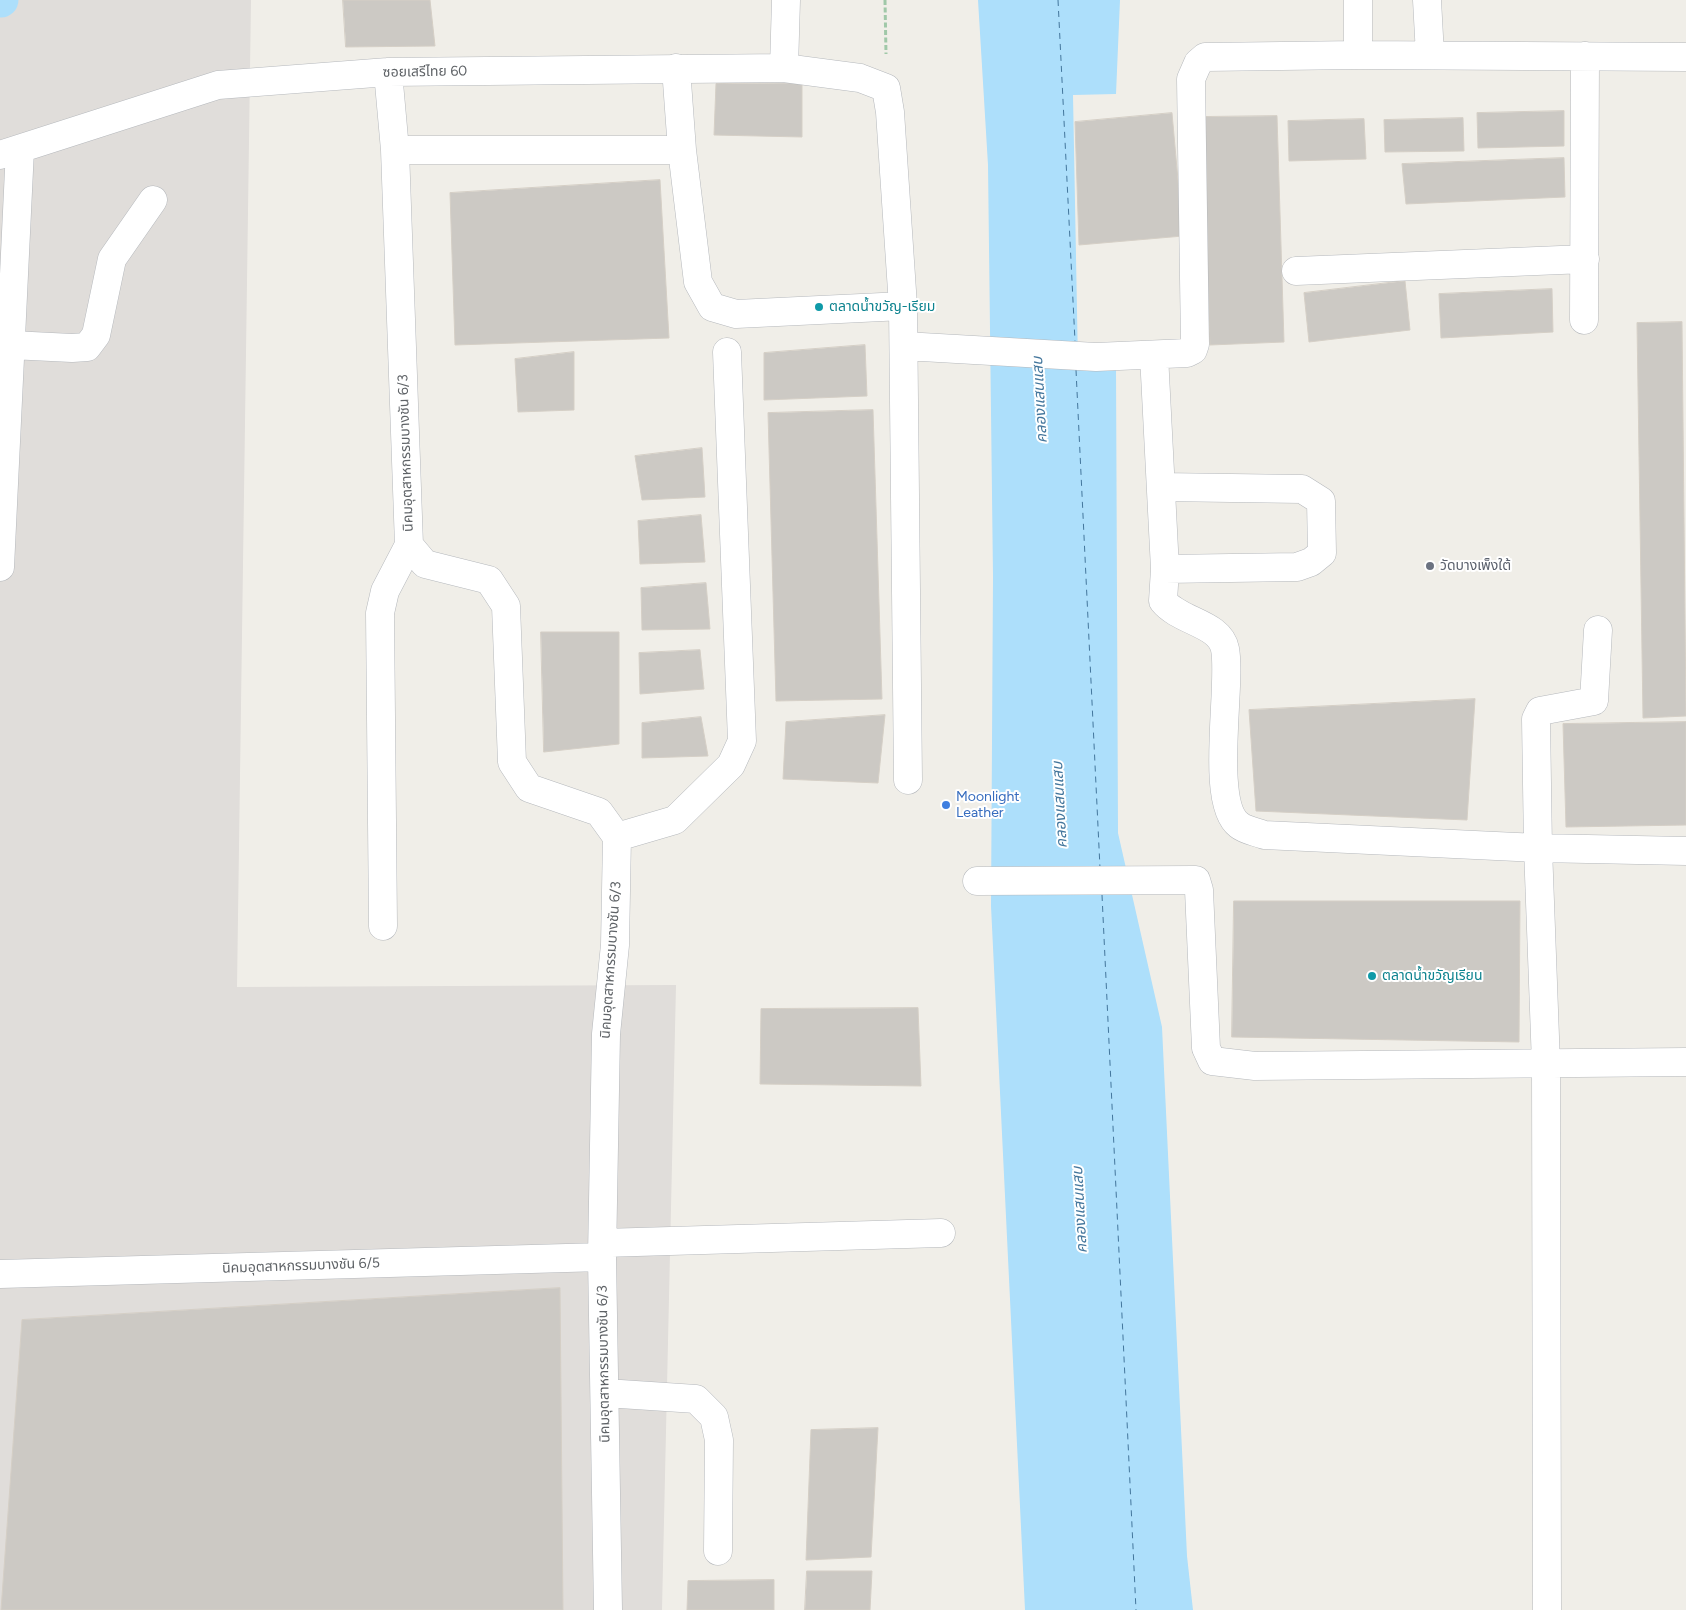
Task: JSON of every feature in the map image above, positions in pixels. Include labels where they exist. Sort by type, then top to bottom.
[{"type":"street","points":[[784,68],[786,0]]},
{"type":"street","points":[[1358,0],[1358,55]]},
{"type":"street","points":[[1427,0],[1430,55]]},
{"type":"street","points":[[904,346],[1096,357],[1187,353],[1192,350],[1195,344],[1191,79],[1198,63],[1205,57],[1358,55],[1686,57]]},
{"type":"street","points":[[1584,320],[1585,56]]},
{"type":"street","points":[[676,68],[682,150],[698,282],[712,307],[736,314],[903,306]]},
{"type":"street","name":"ซอยเสรีไทย 60","points":[[10,152],[218,85],[388,72],[784,68],[860,78],[886,88]]},
{"type":"street","name":"นิคมอุตสาหกรรมบางชัน 6/3","points":[[388,72],[395,150],[409,545],[425,564],[489,580],[506,606],[512,762],[529,788],[599,812],[617,837],[615,945],[606,1034],[602,1250],[608,1610]]},
{"type":"street","points":[[886,88],[890,112],[903,306],[908,780]]},
{"type":"street","points":[[395,150],[682,150]]},
{"type":"street","points":[[0,567],[2,494],[11,345],[10,152]]},
{"type":"street","points":[[11,345],[72,348],[87,346],[96,334],[112,259],[153,200]]},
{"type":"street","points":[[1296,271],[1585,259]]},
{"type":"street","points":[[617,837],[675,820],[731,765],[742,741],[727,352]]},
{"type":"street","points":[[1154,355],[1165,569],[1163,601],[1171,611],[1211,629],[1225,648],[1224,782],[1227,806],[1238,825],[1264,835],[1538,848],[1686,851]]},
{"type":"street","points":[[1161,487],[1302,489],[1321,501],[1322,553],[1311,562],[1297,567],[1165,569]]},
{"type":"street","points":[[383,926],[380,613],[385,591],[409,545]]},
{"type":"street","points":[[1547,1610],[1546,1064],[1538,848],[1537,715],[1540,711],[1594,701],[1598,630]]},
{"type":"street","points":[[979,880],[1196,880],[1198,884],[1206,1048],[1212,1061],[1255,1066],[1686,1062]]},
{"type":"street","name":"นิคมอุตสาหกรรมบางชัน 6/5","points":[[0,1274],[602,1250],[942,1233]]},
{"type":"street","points":[[604,1393],[696,1399],[714,1417],[719,1440],[718,1551]]},
{"type":"path","points":[[886,0],[886,88]]},
{"type":"shaded area","points":[[0,0],[251,0],[237,987],[676,985],[662,1610],[0,1610]]},
{"type":"water","name":"คลองแสนแสบ","points":[[978,0],[1120,0],[1116,94],[1073,95],[1078,364],[1116,365],[1118,833],[1162,1027],[1187,1556],[1193,1610],[1025,1610],[991,906],[993,577],[988,165]]},
{"type":"building","points":[[343,0],[430,0],[435,46],[346,47]]},
{"type":"building","points":[[802,83],[802,137],[714,135],[716,84]]},
{"type":"building","points":[[1564,111],[1564,146],[1478,148],[1477,113]]},
{"type":"building","points":[[1172,113],[1183,236],[1079,245],[1075,122]]},
{"type":"building","points":[[1277,116],[1284,342],[1210,345],[1200,117]]},
{"type":"building","points":[[1463,118],[1464,151],[1385,152],[1384,120]]},
{"type":"building","points":[[1364,119],[1366,159],[1289,161],[1288,121]]},
{"type":"building","points":[[1564,158],[1565,197],[1406,204],[1402,164]]},
{"type":"building","points":[[660,180],[669,338],[455,345],[450,193]]},
{"type":"building","points":[[1405,281],[1410,330],[1309,342],[1304,293]]},
{"type":"building","points":[[1552,289],[1553,332],[1441,338],[1439,294]]},
{"type":"building","points":[[1682,322],[1686,716],[1643,718],[1637,323]]},
{"type":"building","points":[[865,345],[867,396],[764,400],[764,353]]},
{"type":"building","points":[[574,352],[574,410],[518,412],[515,359]]},
{"type":"building","points":[[873,410],[882,699],[776,701],[768,413]]},
{"type":"building","points":[[702,448],[705,497],[642,500],[635,456]]},
{"type":"building","points":[[701,515],[705,562],[640,564],[638,521]]},
{"type":"building","points":[[706,583],[710,629],[642,630],[641,588]]},
{"type":"building","points":[[541,632],[619,632],[619,744],[544,752]]},
{"type":"building","points":[[700,650],[704,689],[640,694],[639,653]]},
{"type":"building","points":[[1475,699],[1467,820],[1256,811],[1249,710]]},
{"type":"building","points":[[885,715],[878,783],[783,779],[786,722]]},
{"type":"building","points":[[701,717],[708,756],[642,758],[642,723]]},
{"type":"building","points":[[1686,722],[1686,825],[1566,827],[1563,724]]},
{"type":"building","points":[[1234,901],[1520,901],[1519,1042],[1232,1037]]},
{"type":"building","points":[[918,1008],[921,1086],[760,1084],[761,1009]]},
{"type":"building","points":[[560,1288],[563,1610],[1,1610],[22,1320]]},
{"type":"building","points":[[878,1428],[871,1557],[806,1560],[811,1430]]},
{"type":"building","points":[[807,1571],[872,1571],[870,1610],[805,1610]]},
{"type":"building","points":[[774,1580],[774,1610],[687,1610],[688,1581]]},
{"type":"ferry route","points":[[1058,0],[1075,341]]},
{"type":"ferry route","points":[[1076,370],[1100,868]]},
{"type":"ferry route","points":[[1102,895],[1136,1610]]},
{"type":"place","name":"ตลาดน้ำขวัญ-เรียม","points":[[819,307]]},
{"type":"place","name":"วัดบางเพ็งใต้","points":[[1430,566]]},
{"type":"place","name":"Moonlight Leather","points":[[946,805]]},
{"type":"place","name":"ตลาดน้ำขวัญเรียน","points":[[1372,976]]}]
